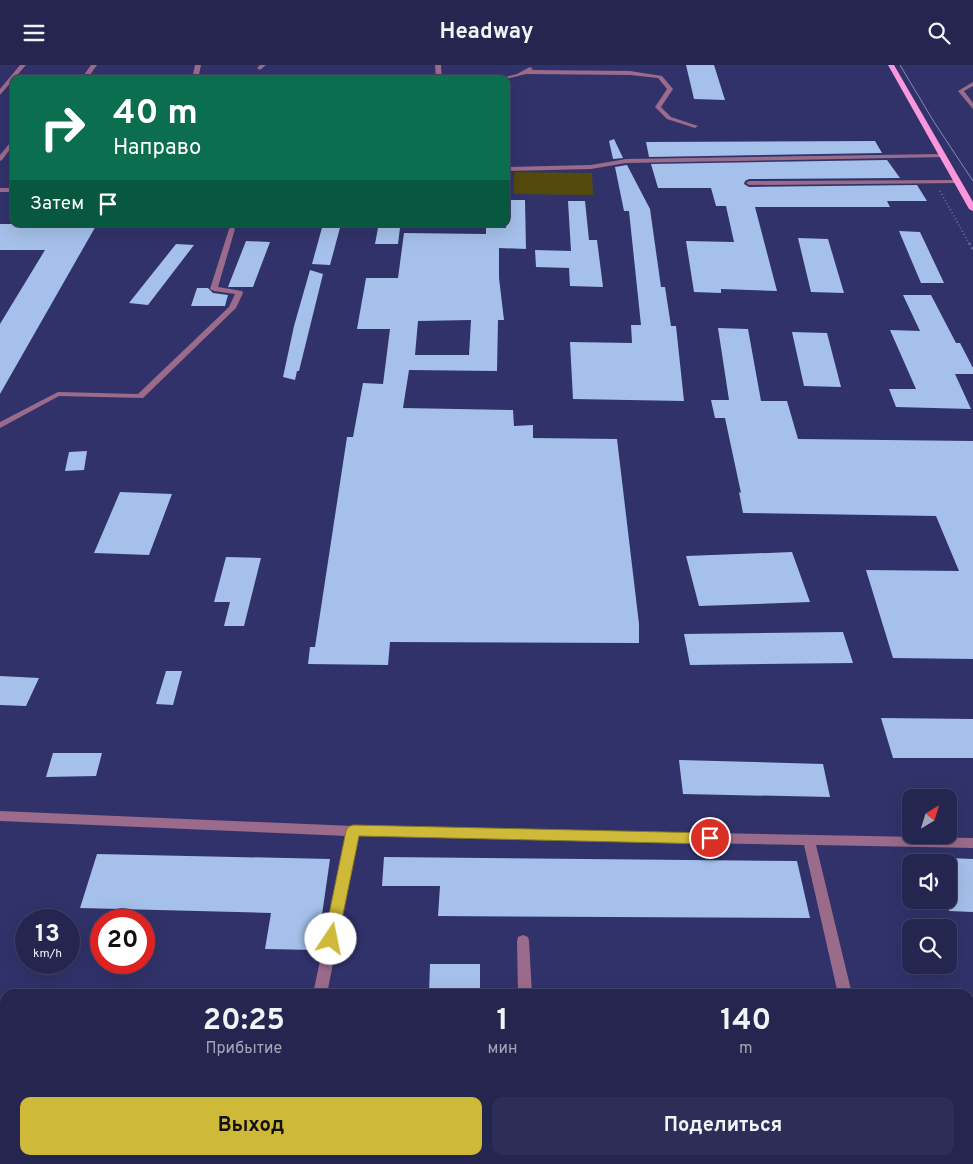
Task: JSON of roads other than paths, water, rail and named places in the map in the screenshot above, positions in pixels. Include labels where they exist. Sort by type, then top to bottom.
[{"type":"main road","points":[[891,65],[973,209]]},
{"type":"lane","points":[[15,75],[23,65]]},
{"type":"lane","points":[[525,72],[534,65]]},
{"type":"lane","points":[[510,76],[525,72],[630,73],[660,77],[670,89],[658,107],[669,118],[695,126]]},
{"type":"lane","points":[[0,93],[10,81]]},
{"type":"lane","points":[[973,84],[961,91],[973,107]]},
{"type":"lane","points":[[0,159],[10,145]]},
{"type":"lane","points":[[510,169],[591,167],[626,161],[943,156]]},
{"type":"lane","points":[[749,183],[957,182]]},
{"type":"lane","points":[[0,425],[58,394],[140,396],[232,308],[239,293],[214,289],[232,229]]},
{"type":"lane","points":[[0,816],[353,831],[973,843]]},
{"type":"lane","points":[[321,989],[353,831]]},
{"type":"lane","points":[[809,840],[844,989]]},
{"type":"lane","points":[[523,941],[524,989]]},
{"type":"tram line","points":[[900,65],[934,122],[973,181]]}]
